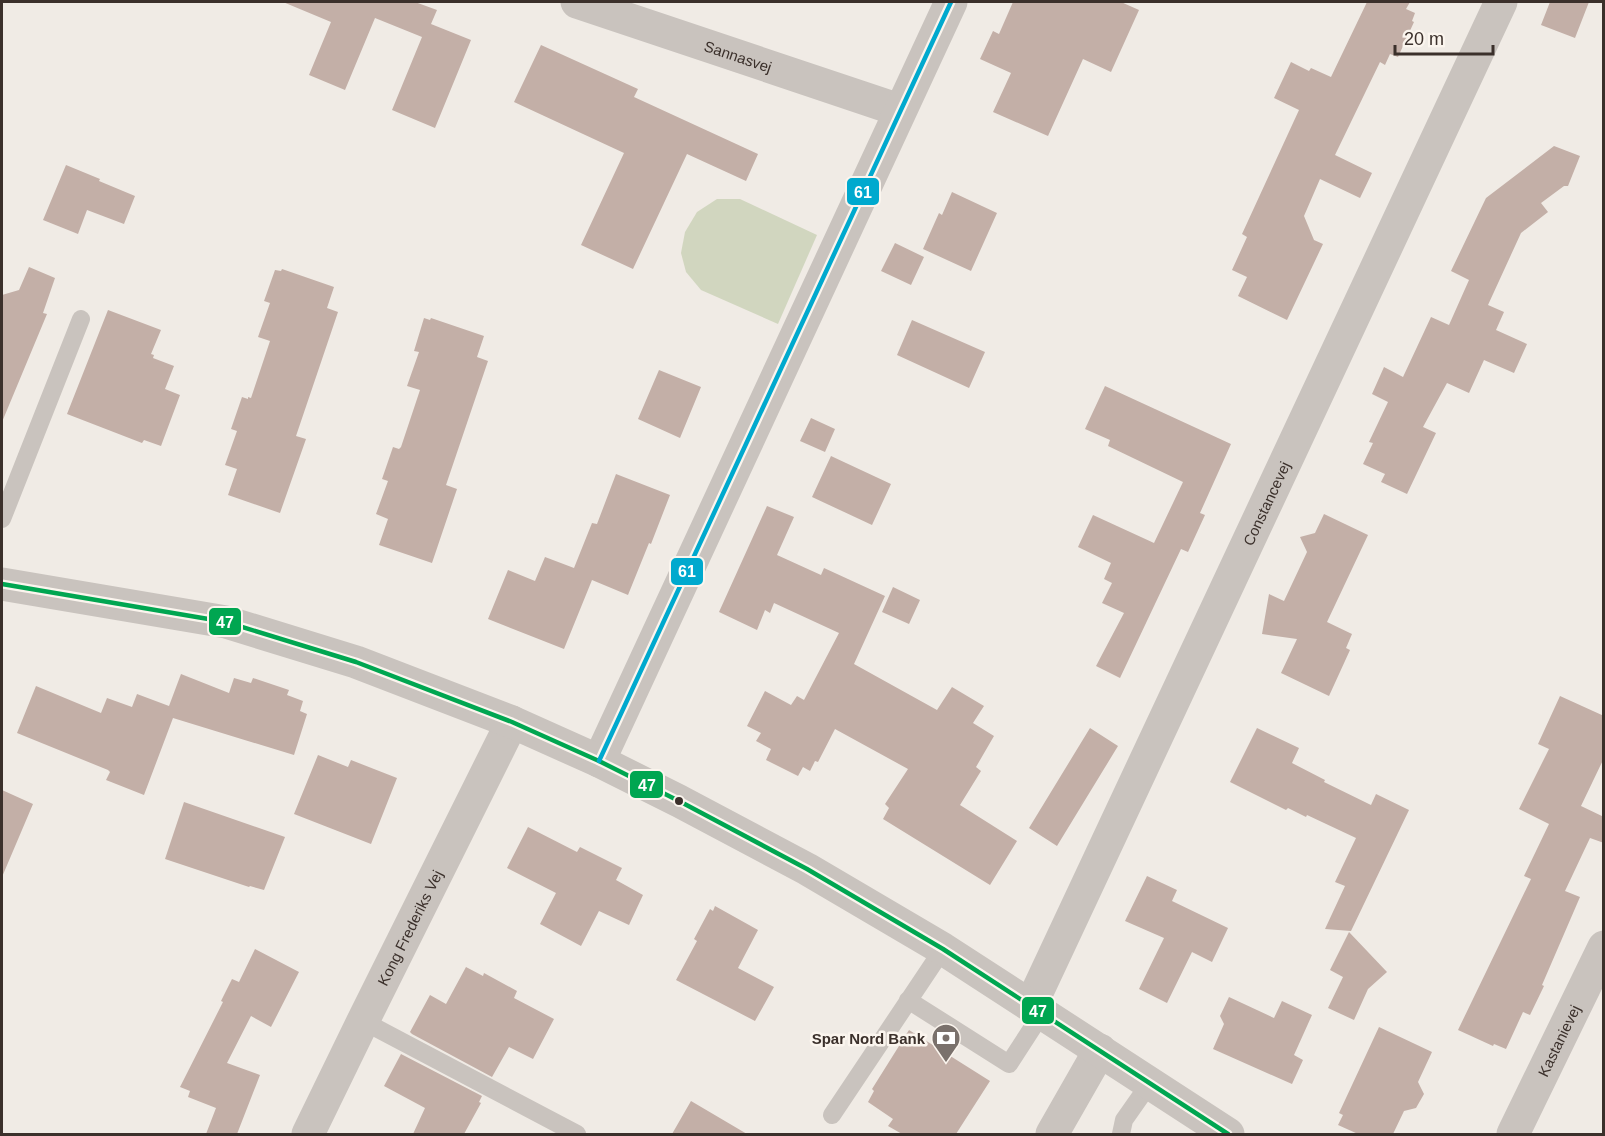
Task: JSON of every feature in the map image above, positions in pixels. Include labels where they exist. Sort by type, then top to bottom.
[{"type":"street","name":"Sannasvej","points":[[577,2],[899,110]]},
{"type":"street","points":[[599,761],[951,2]]},
{"type":"street","name":"Constancevej","points":[[1037,1009],[1501,2]]},
{"type":"street","points":[[2,584],[226,622],[356,662],[512,722],[599,761],[680,801],[807,869],[943,949],[1228,1134]]},
{"type":"street","name":"Kong Frederiks Vej","points":[[308,1134],[512,722]]},
{"type":"street","name":"Kastanievej","points":[[1513,1134],[1604,947]]},
{"type":"street","points":[[1052,1134],[1100,1050]]},
{"type":"lane","points":[[2,519],[81,319]]},
{"type":"lane","points":[[832,1115],[943,949]]},
{"type":"lane","points":[[908,1000],[1009,1064],[1037,1009]]},
{"type":"lane","points":[[363,1021],[577,1134]]},
{"type":"lane","points":[[1121,1134],[1124,1120],[1150,1083]]},
{"type":"green space","points":[[717,199],[740,199],[817,235],[778,324],[701,290],[686,272],[681,253],[685,232],[697,212]]},
{"type":"building","points":[[283,2],[415,2],[437,10],[431,24],[471,40],[435,128],[392,110],[422,37],[375,18],[345,90],[309,75],[331,22]]},
{"type":"building","points":[[1013,2],[1121,2],[1139,10],[1111,72],[1083,59],[1048,136],[993,112],[1011,73],[980,59],[993,31],[999,34]]},
{"type":"building","points":[[1367,2],[1410,2],[1406,9],[1415,13],[1412,21],[1414,22],[1398,57],[1390,54],[1385,65],[1380,62],[1335,155],[1372,173],[1360,198],[1320,179],[1304,216],[1314,240],[1323,244],[1287,320],[1238,296],[1247,277],[1232,270],[1247,237],[1242,234],[1299,110],[1274,98],[1291,62],[1309,71],[1311,68],[1331,77]]},
{"type":"building","points":[[1550,2],[1589,2],[1575,38],[1541,25]]},
{"type":"building","points":[[541,45],[638,89],[634,97],[758,154],[746,181],[687,154],[633,269],[581,245],[624,153],[514,102]]},
{"type":"building","points":[[1554,146],[1580,156],[1568,186],[1564,186],[1541,203],[1548,212],[1521,233],[1488,305],[1504,312],[1496,330],[1527,344],[1514,373],[1484,360],[1469,393],[1447,383],[1423,427],[1436,433],[1407,494],[1381,482],[1385,474],[1363,464],[1373,443],[1369,442],[1388,402],[1372,394],[1384,367],[1403,377],[1431,317],[1449,325],[1469,280],[1451,271],[1486,198]]},
{"type":"building","points":[[66,165],[135,196],[124,224],[87,210],[78,234],[43,220]]},
{"type":"building","points":[[952,192],[997,213],[971,271],[923,249],[939,213],[942,215]]},
{"type":"building","points":[[895,243],[924,257],[911,285],[881,271]]},
{"type":"building","points":[[29,267],[55,278],[43,313],[47,314],[2,422],[2,295],[19,290]]},
{"type":"building","points":[[282,269],[334,287],[327,308],[338,312],[296,436],[306,439],[280,513],[228,495],[237,469],[225,465],[237,431],[231,429],[242,397],[251,398],[270,341],[258,337],[270,303],[264,301],[275,270],[281,271]]},
{"type":"building","points":[[108,310],[161,330],[151,354],[154,355],[153,358],[174,366],[165,389],[180,395],[161,446],[144,440],[142,443],[67,414]]},
{"type":"building","points":[[424,318],[430,320],[431,318],[484,336],[477,357],[488,361],[446,485],[457,489],[432,563],[379,545],[388,519],[376,514],[388,481],[382,479],[393,447],[399,449],[401,447],[420,390],[407,386],[419,352],[414,351]]},
{"type":"building","points":[[912,320],[985,352],[969,388],[897,355]]},
{"type":"building","points":[[659,370],[701,387],[680,438],[638,419]]},
{"type":"building","points":[[1105,386],[1231,444],[1200,513],[1205,515],[1188,552],[1181,549],[1120,678],[1096,666],[1124,613],[1102,603],[1112,583],[1104,579],[1111,563],[1078,547],[1093,515],[1154,543],[1183,482],[1108,446],[1110,440],[1085,429]]},
{"type":"building","points":[[811,418],[835,429],[825,452],[800,441]]},
{"type":"building","points":[[831,456],[891,484],[872,525],[812,497]]},
{"type":"building","points":[[616,474],[670,495],[628,595],[592,580],[564,649],[488,619],[508,570],[535,581],[545,557],[574,568],[592,523],[597,524]]},
{"type":"building","points":[[767,506],[794,517],[777,555],[821,575],[824,568],[885,596],[854,664],[937,710],[952,687],[984,706],[973,723],[994,736],[976,767],[981,771],[960,805],[1017,841],[990,885],[883,819],[889,808],[885,804],[908,769],[835,729],[818,762],[815,761],[810,771],[803,767],[798,776],[766,760],[771,749],[756,741],[761,733],[747,726],[765,691],[791,705],[797,696],[804,700],[839,633],[774,603],[770,613],[765,610],[757,630],[719,612]]},
{"type":"building","points":[[1324,514],[1368,535],[1327,622],[1352,634],[1346,648],[1350,650],[1329,696],[1281,673],[1297,639],[1262,634],[1269,594],[1284,601],[1307,552],[1300,537],[1315,533]]},
{"type":"building","points":[[893,587],[920,600],[909,624],[882,612]]},
{"type":"building","points":[[181,674],[229,693],[234,678],[251,683],[253,678],[289,690],[287,695],[303,701],[300,711],[307,714],[294,755],[173,718],[144,795],[106,780],[110,772],[108,770],[17,733],[36,686],[101,713],[107,698],[132,707],[137,694],[169,706]]},
{"type":"building","points":[[1560,696],[1604,716],[1604,758],[1581,806],[1604,817],[1604,843],[1590,838],[1565,891],[1580,897],[1530,1015],[1523,1012],[1506,1049],[1494,1044],[1493,1046],[1458,1030],[1531,879],[1524,876],[1549,824],[1519,809],[1549,749],[1538,744]]},
{"type":"building","points":[[1090,728],[1118,746],[1057,846],[1029,828]]},
{"type":"building","points":[[1257,728],[1299,748],[1292,763],[1325,780],[1324,782],[1371,805],[1376,794],[1409,810],[1351,931],[1325,929],[1345,886],[1335,882],[1356,838],[1307,815],[1306,817],[1288,808],[1286,810],[1230,782]]},
{"type":"building","points":[[318,755],[348,767],[351,760],[397,778],[371,844],[294,814]]},
{"type":"building","points":[[2,790],[33,804],[2,877]]},
{"type":"building","points":[[184,802],[285,837],[264,890],[165,859]]},
{"type":"building","points":[[528,827],[577,852],[580,847],[622,868],[616,880],[643,895],[629,925],[599,911],[581,946],[540,924],[556,893],[507,868]]},
{"type":"building","points":[[1147,876],[1177,890],[1172,901],[1228,928],[1212,962],[1192,952],[1167,1003],[1139,989],[1164,938],[1125,921]]},
{"type":"building","points":[[715,906],[758,930],[738,968],[774,987],[755,1021],[676,980],[697,941],[694,939],[710,909],[713,911]]},
{"type":"building","points":[[1349,932],[1387,972],[1368,989],[1354,1020],[1328,1008],[1343,977],[1330,970]]},
{"type":"building","points":[[255,949],[299,972],[271,1027],[251,1016],[227,1063],[260,1075],[237,1134],[206,1134],[216,1108],[188,1097],[190,1091],[180,1087],[223,1002],[221,1001],[232,979],[239,982]]},
{"type":"building","points":[[466,967],[483,976],[484,973],[517,991],[514,998],[554,1019],[533,1059],[509,1047],[492,1077],[410,1032],[430,995],[446,1004]]},
{"type":"building","points":[[1229,997],[1274,1018],[1282,1001],[1312,1015],[1294,1055],[1303,1060],[1292,1084],[1213,1049],[1224,1024],[1220,1016]]},
{"type":"building","points":[[1379,1027],[1432,1052],[1418,1082],[1424,1094],[1416,1108],[1404,1111],[1393,1134],[1358,1134],[1338,1125],[1343,1115],[1339,1113]]},
{"type":"building","points":[[909,1030],[990,1081],[956,1134],[902,1134],[888,1126],[893,1119],[868,1102],[874,1091],[872,1089]]},
{"type":"building","points":[[401,1054],[482,1096],[479,1102],[481,1103],[464,1134],[413,1134],[425,1108],[384,1086]]},
{"type":"building","points":[[691,1101],[747,1134],[672,1134]]},
{"type":"transit line","name":"61","points":[[599,761],[951,2]]},
{"type":"transit line","name":"47","points":[[2,584],[226,622],[356,662],[512,722],[599,761],[807,869],[943,949],[1228,1134]]},
{"type":"place","name":"Spar Nord Bank","points":[[946,1064]]}]
